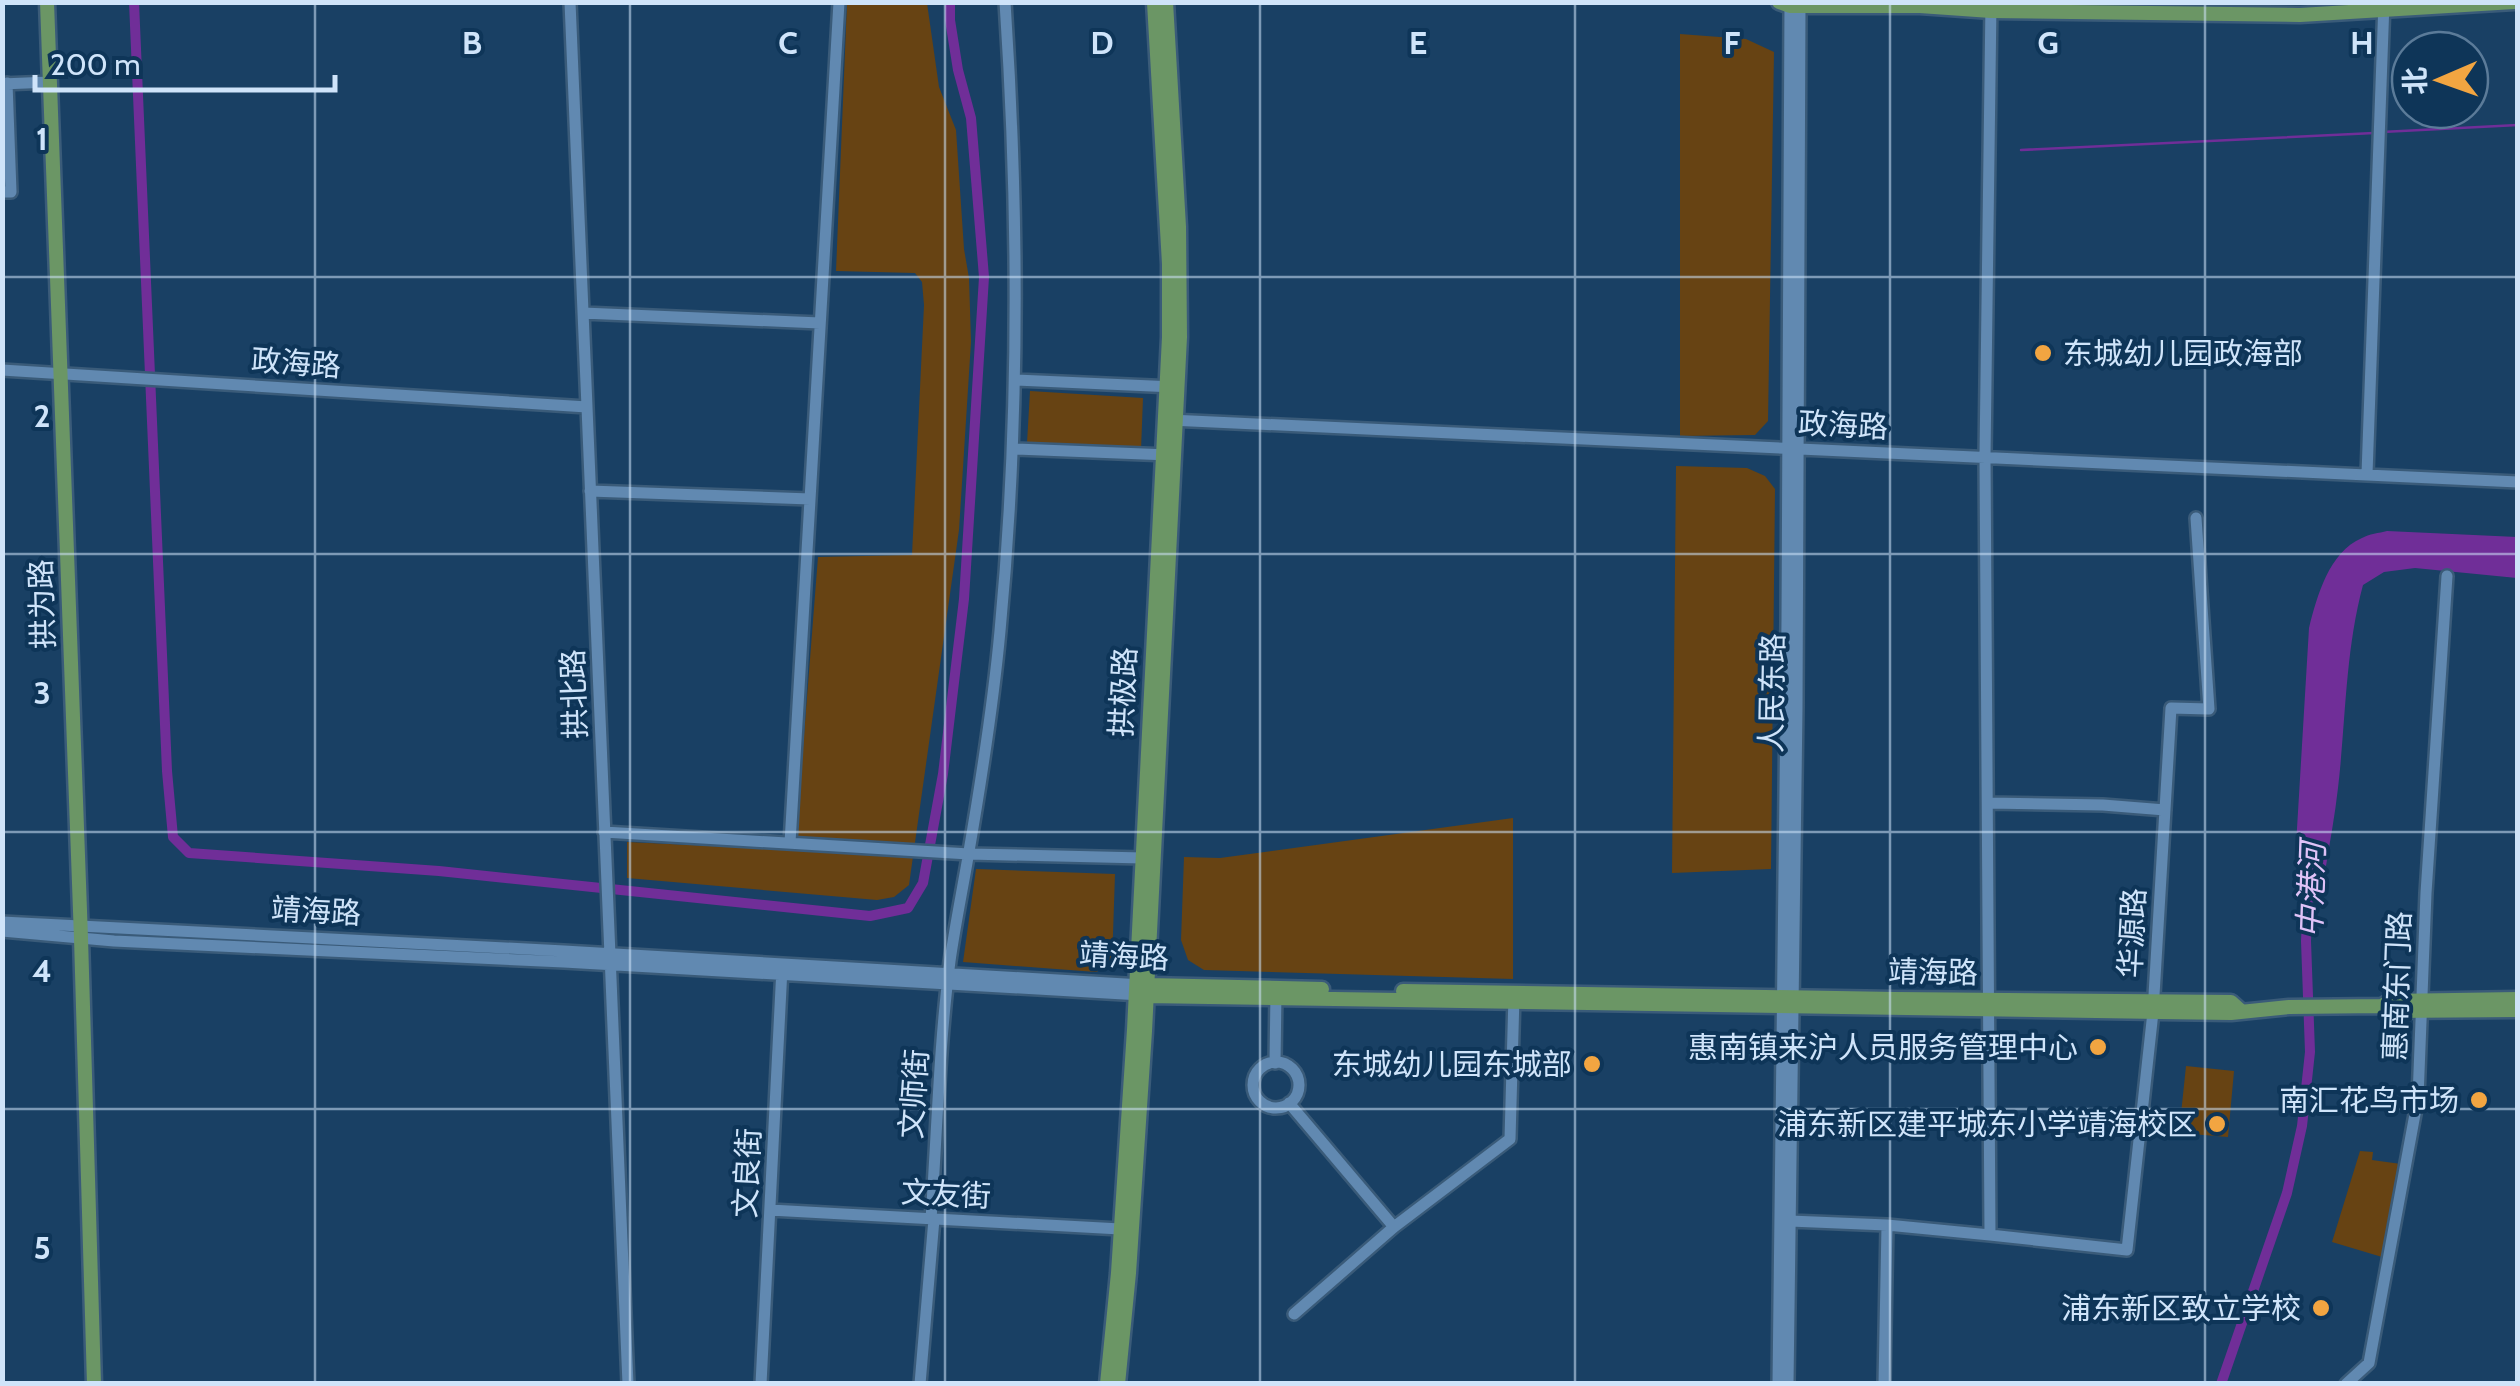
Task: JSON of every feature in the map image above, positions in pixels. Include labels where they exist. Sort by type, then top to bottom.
[{"type":"main road","name":"拱为路","points":[[47,2],[94,1384]]},
{"type":"main road","name":"拱极路","points":[[1154,2],[1170,264],[1173,386]]},
{"type":"main road","name":"拱极路","points":[[1118,1384],[1129,1274],[1181,263],[1166,2]]},
{"type":"main road","points":[[1792,4],[2300,15],[2383,6],[2514,2]]},
{"type":"main road","name":"拱极路","points":[[1107,1384],[1142,990],[1143,858],[1169,455]]},
{"type":"main road","name":"靖海路","points":[[1142,990],[2153,1007],[2232,1002],[2241,1011],[2382,1006],[2390,1001],[2518,1010]]},
{"type":"main road","name":"靖海路","points":[[2422,1006],[2518,999]]},
{"type":"street","name":"拱北路","points":[[570,2],[628,1384]]},
{"type":"street","points":[[790,843],[839,2]]},
{"type":"street","name":"文师街","points":[[920,1384],[948,979],[982,777],[1000,636],[1013,449],[1014,180],[1005,2]]},
{"type":"street","name":"人民东路","points":[[1778,1384],[1793,448],[1792,4]]},
{"type":"street","points":[[2367,474],[2383,6]]},
{"type":"street","points":[[1790,1222],[1887,1225],[1990,1235],[1985,456],[1991,7]]},
{"type":"street","points":[[2,192],[10,192],[5,84],[50,82]]},
{"type":"street","points":[[583,313],[820,324]]},
{"type":"street","name":"政海路","points":[[2,370],[587,407]]},
{"type":"street","points":[[1016,380],[1173,386]]},
{"type":"street","name":"政海路","points":[[1171,420],[2518,482]]},
{"type":"street","points":[[1013,449],[1169,455]]},
{"type":"street","points":[[590,490],[810,499]]},
{"type":"street","name":"华源路","points":[[1990,1235],[2127,1250],[2153,1007],[2171,708],[2209,708],[2196,518]]},
{"type":"street","name":"惠南东门路","points":[[2346,1384],[2369,1363],[2418,1098],[2437,700],[2448,576]]},
{"type":"street","points":[[1988,802],[2165,810]]},
{"type":"street","points":[[604,832],[969,854],[1143,858]]},
{"type":"street","name":"靖海路","points":[[2,922],[81,932]]},
{"type":"street","name":"靖海路","points":[[2,932],[81,932],[1142,990]]},
{"type":"street","name":"文良街","points":[[761,1384],[782,970]]},
{"type":"street","points":[[1275,1063],[1276,994]]},
{"type":"street","points":[[1294,1314],[1394,1227],[1510,1139],[1514,998]]},
{"type":"street","name":"人民东路","points":[[1787,1002],[1788,1384]]},
{"type":"street","points":[[1267,1064],[1287,1066],[1296,1075],[1298,1088],[1289,1103],[1281,1108],[1268,1107],[1254,1092],[1257,1073],[1267,1064]]},
{"type":"street","points":[[1289,1103],[1394,1227]]},
{"type":"street","name":"文友街","points":[[770,1210],[1120,1229]]},
{"type":"street","points":[[1884,1384],[1887,1225]]},
{"type":"shaded area","points":[[847,3],[927,3],[939,87],[956,130],[969,278],[971,342],[959,530],[909,885],[894,897],[877,900],[627,878],[627,842],[795,850],[818,557],[912,555],[922,282],[915,273],[836,271]]},
{"type":"shaded area","points":[[1680,34],[1746,39],[1774,52],[1768,421],[1755,435],[1680,436]]},
{"type":"shaded area","points":[[1030,391],[1143,398],[1141,450],[1027,443]]},
{"type":"shaded area","points":[[1676,466],[1747,468],[1765,476],[1775,489],[1771,869],[1672,873]]},
{"type":"shaded area","points":[[2387,531],[2517,537],[2517,578],[2415,568],[2384,572],[2363,585],[2349,661],[2338,788],[2326,866],[2295,862],[2312,616],[2326,576],[2341,553],[2365,537]]},
{"type":"shaded area","points":[[1513,818],[1513,979],[1204,970],[1188,960],[1181,940],[1184,857],[1220,858]]},
{"type":"shaded area","points":[[976,869],[1115,874],[1112,964],[1096,972],[963,962]]},
{"type":"shaded area","points":[[2186,1066],[2234,1071],[2228,1137],[2179,1133]]},
{"type":"shaded area","points":[[2360,1151],[2373,1152],[2372,1160],[2401,1164],[2382,1257],[2332,1242]]},
{"type":"waterway","points":[[134,2],[173,837],[189,853],[439,871],[870,916],[908,908],[923,883],[943,774],[964,599],[984,277],[971,118],[958,70],[950,2]]},
{"type":"waterway","points":[[2382,132],[2518,125]]},
{"type":"waterway","points":[[2021,150],[2374,133]]},
{"type":"waterway","name":"中港河","points":[[2221,1384],[2287,1193],[2302,1126],[2310,1052],[2306,941],[2310,853]]},
{"type":"place","name":"东城幼儿园政海部","points":[[2043,353]]},
{"type":"place","name":"惠南镇来沪人员服务管理中心","points":[[2098,1047]]},
{"type":"place","name":"东城幼儿园东城部","points":[[1592,1064]]},
{"type":"place","name":"南汇花鸟市场","points":[[2479,1100]]},
{"type":"place","name":"浦东新区建平城东小学靖海校区","points":[[2217,1124]]},
{"type":"place","name":"浦东新区致立学校","points":[[2321,1308]]}]
